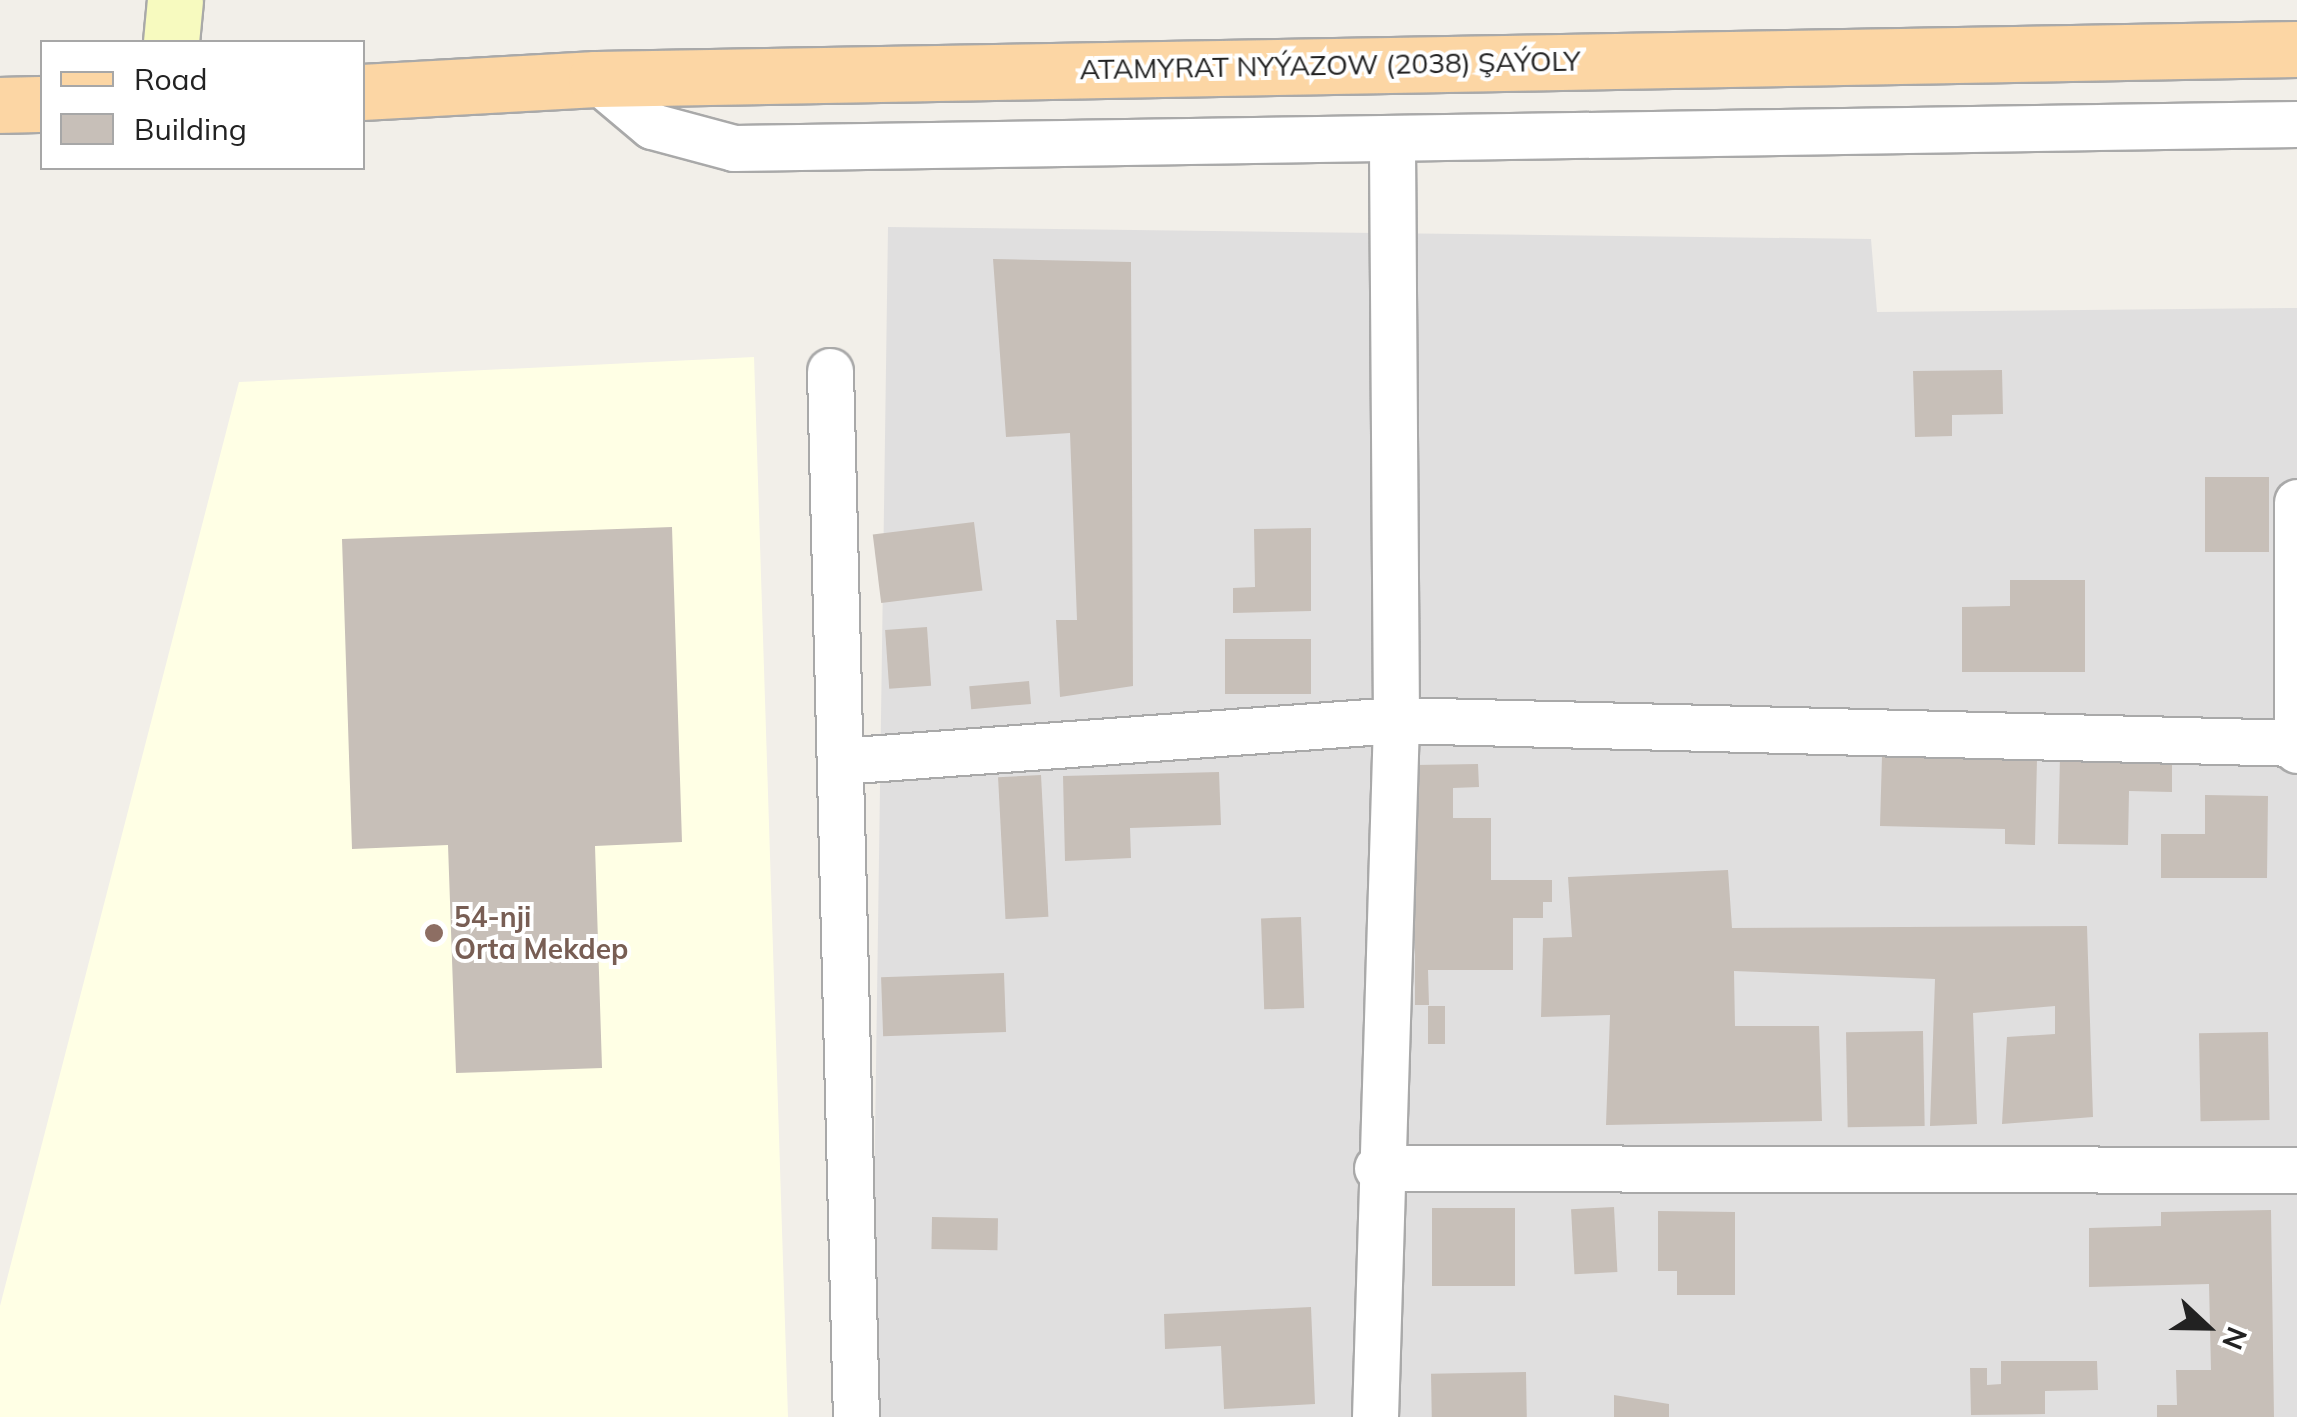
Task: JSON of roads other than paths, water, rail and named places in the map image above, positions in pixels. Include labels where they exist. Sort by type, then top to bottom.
[{"type":"main road","name":"ATAMYRAT NYÝAZOW (2038) ŞAÝOLY","points":[[365,92],[596,80],[2297,49]]},
{"type":"main road","points":[[0,105],[40,104]]},
{"type":"street","points":[[171,40],[175,0]]},
{"type":"street","points":[[596,80],[652,126],[734,148],[2297,124]]},
{"type":"street","points":[[1375,1417],[1377,1168],[1396,720],[1392,140]]},
{"type":"street","points":[[830,371],[856,1417]]},
{"type":"street","points":[[840,761],[1396,720],[2297,746],[2297,502]]},
{"type":"street","points":[[1377,1168],[2297,1170]]},
{"type":"place","name":"54-nji Orta Mekdep","points":[[434,933]]}]
